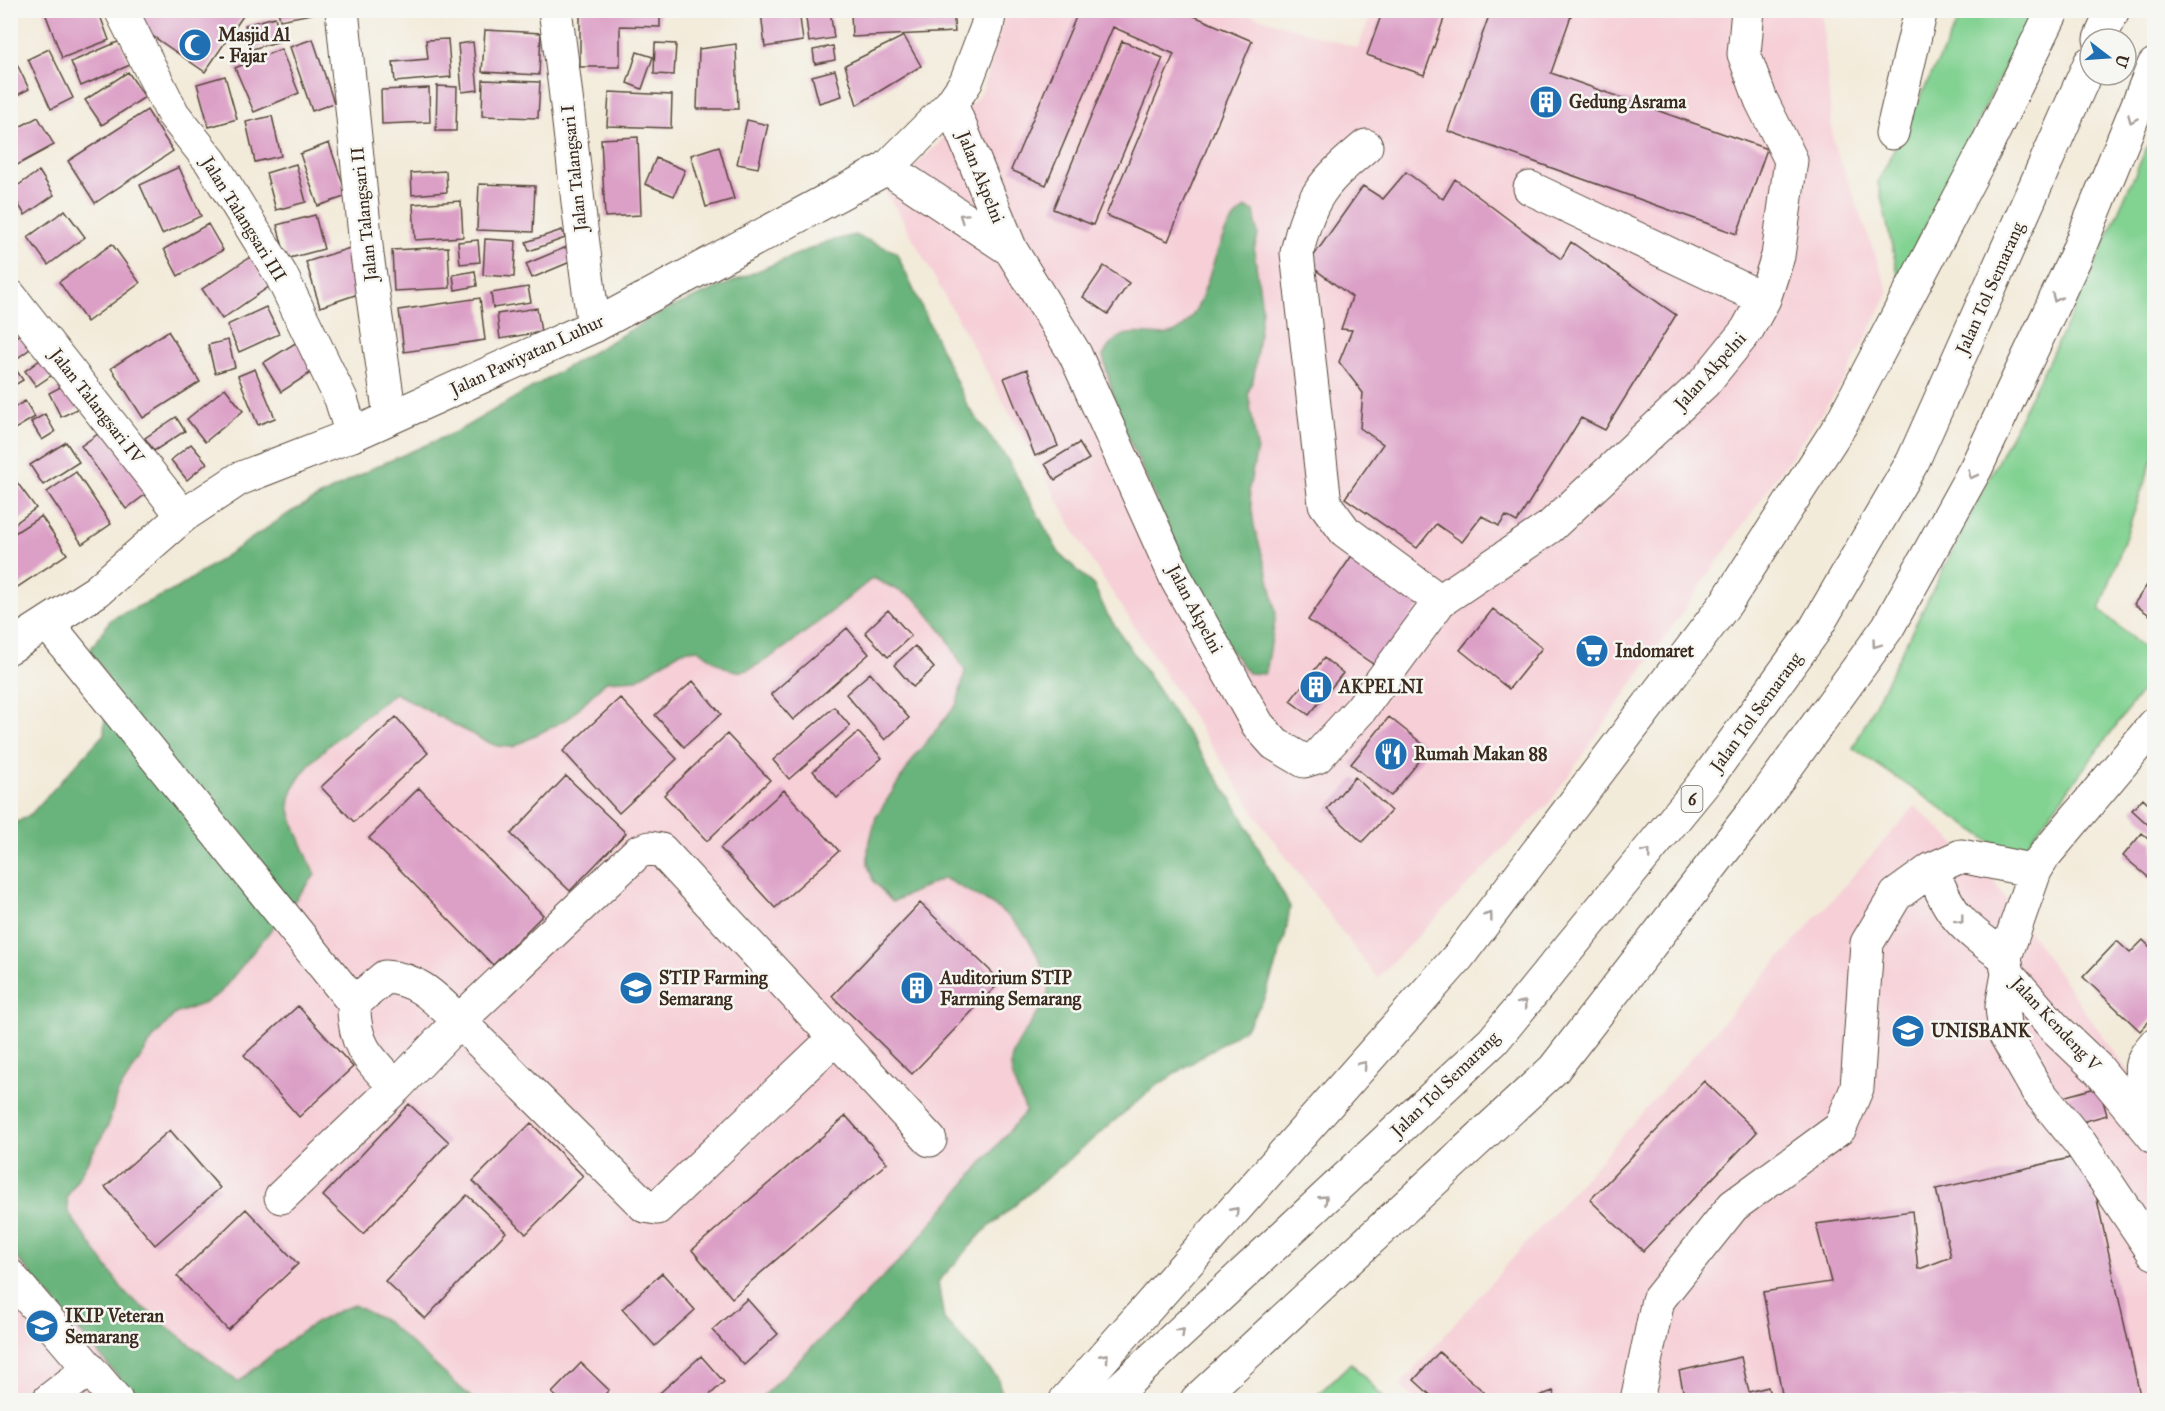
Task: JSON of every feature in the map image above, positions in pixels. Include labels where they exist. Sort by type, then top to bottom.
[{"type":"main road","name":"Jalan Talangsari III","points":[[121,10],[173,114],[211,162],[281,275],[341,399],[373,425]]},
{"type":"main road","name":"Jalan Talangsari II","points":[[342,10],[367,255],[373,425]]},
{"type":"main road","name":"Jalan Talangsari I","points":[[555,10],[569,117],[582,250],[594,326]]},
{"type":"main road","name":"Jalan Pawiyatan Luhur","points":[[11,645],[48,624],[97,591],[183,516],[239,479],[373,425],[594,326],[887,168],[951,104],[966,82],[987,27],[990,10]]},
{"type":"main road","name":"Jalan Akpelni","points":[[951,104],[1011,250],[1075,354],[1177,580],[1258,725],[1275,744],[1304,761],[1317,757],[1360,710],[1440,601],[1550,527],[1704,382],[1748,330],[1764,299],[1778,256],[1791,160],[1761,100],[1744,54],[1748,10]]},
{"type":"main road","points":[[1892,133],[1922,10]]},
{"type":"main road","points":[[1066,1401],[1458,957],[1726,603],[1841,424],[1984,151],[2053,10]]},
{"type":"main road","points":[[2105,27],[2113,10]]},
{"type":"main road","points":[[1197,1401],[1554,1069],[1764,798],[1888,627],[1976,468],[2075,258],[2154,65]]},
{"type":"main road","name":"Jalan Tol Semarang","points":[[1108,1401],[1493,1041],[1704,783],[1814,631],[1913,461],[2079,87]]},
{"type":"main road","points":[[1366,146],[1328,178],[1315,197],[1302,229],[1297,254],[1325,504],[1345,531],[1440,601]]},
{"type":"main road","name":"Jalan Akpelni","points":[[887,168],[1011,250]]},
{"type":"main road","points":[[1530,188],[1764,299]]},
{"type":"main road","name":"Jalan Talangsari IV","points":[[10,296],[183,516]]},
{"type":"main road","points":[[48,624],[354,1003],[354,1027],[359,1042],[367,1058],[396,1087]]},
{"type":"main road","name":"Jalan Kendeng V","points":[[2154,725],[2044,856],[2035,871],[2007,965],[2053,1026],[2098,1070],[2154,1137]]},
{"type":"main road","points":[[281,1197],[396,1087],[459,1021],[638,852],[650,848],[661,850],[930,1140]]},
{"type":"main road","points":[[1637,1401],[1658,1300],[1733,1206],[1840,1128],[1857,1088],[1867,943],[1896,896],[1932,869],[1961,856],[2035,871]]},
{"type":"main road","points":[[1932,869],[1943,897],[1963,927],[2007,965],[2002,1008],[2005,1034],[2037,1090],[2080,1143],[2154,1252]]},
{"type":"main road","points":[[354,1003],[385,977],[398,977],[417,983],[459,1021],[645,1206],[657,1208],[836,1037]]},
{"type":"main road","points":[[2150,1050],[2140,1067],[2142,1079],[2154,1094]]},
{"type":"main road","points":[[10,1276],[116,1401]]},
{"type":"main road","points":[[48,1401],[89,1369]]},
{"type":"shaded area","points":[[1006,11],[1239,11],[1357,48],[1373,11],[1822,11],[1833,141],[1889,292],[1845,379],[1550,802],[1377,978],[1265,829],[1088,555],[897,210],[885,193],[937,145],[982,92]]},
{"type":"shaded area","name":"STIP Farming Semarang","points":[[873,578],[916,599],[945,635],[965,671],[957,704],[916,755],[876,817],[944,878],[1010,915],[1031,939],[1049,983],[1047,997],[1026,1034],[1016,1046],[1012,1076],[1026,1111],[905,1255],[759,1400],[474,1400],[388,1322],[311,1327],[238,1382],[126,1294],[68,1212],[67,1197],[108,1126],[117,1094],[154,1037],[175,1014],[205,1003],[315,875],[289,808],[291,791],[298,777],[324,751],[395,692],[483,740],[569,718],[606,681],[637,679],[682,651],[698,648],[726,668],[742,671],[770,657]]},
{"type":"shaded area","name":"UNISBANK","points":[[1915,806],[1991,877],[2154,1109],[2154,1400],[1414,1400],[1400,1385]]},
{"type":"shaded area","name":"IKIP Veteran Semarang","points":[[11,1251],[138,1400],[11,1400]]},
{"type":"green space","points":[[1963,11],[2033,11],[1899,279],[1878,182]]},
{"type":"green space","points":[[2154,131],[2154,455],[2100,610],[2154,657],[2154,675],[2016,859],[1853,748],[2080,298]]},
{"type":"green space","points":[[1246,208],[1254,211],[1258,235],[1254,250],[1262,309],[1254,376],[1248,393],[1257,448],[1249,489],[1254,526],[1276,614],[1264,674],[1248,673],[1213,627],[1118,415],[1103,356],[1112,343],[1122,336],[1132,333],[1166,334],[1176,332],[1186,324],[1202,295],[1226,230]]},
{"type":"green space","points":[[855,235],[896,252],[968,407],[1007,459],[1059,553],[1094,586],[1107,614],[1236,806],[1290,907],[1285,937],[1264,999],[1246,1028],[1153,1088],[982,1233],[938,1282],[944,1319],[997,1377],[1004,1400],[759,1400],[905,1255],[1026,1111],[1012,1076],[1011,1063],[1015,1048],[1046,999],[1048,990],[1046,977],[1033,946],[1002,911],[944,878],[892,902],[873,880],[868,865],[868,849],[876,817],[916,755],[957,704],[965,671],[945,635],[916,599],[873,578],[828,615],[755,666],[743,671],[731,670],[698,649],[682,651],[637,679],[606,681],[569,718],[513,747],[497,746],[483,740],[395,693],[329,745],[299,779],[291,795],[290,810],[315,875],[220,993],[205,1003],[175,1014],[154,1037],[117,1094],[108,1126],[67,1197],[68,1212],[126,1294],[238,1382],[307,1328],[354,1305],[387,1322],[474,1400],[138,1400],[11,1251],[10,819],[18,822],[31,814],[104,734],[107,676],[90,650],[111,619],[176,589],[291,512],[373,468],[458,431],[661,312],[826,242]]},
{"type":"green space","points":[[1351,1363],[1386,1400],[1312,1400]]},
{"type":"building","points":[[44,10],[98,10],[109,40],[62,58]]},
{"type":"building","name":"Masjid Al - Fajar","points":[[134,10],[247,10],[205,72],[128,19]]},
{"type":"building","points":[[278,10],[311,10],[312,14],[280,20]]},
{"type":"building","points":[[348,10],[387,10],[387,12],[348,13]]},
{"type":"building","points":[[580,10],[660,10],[660,27],[620,26],[620,67],[580,67]]},
{"type":"building","points":[[799,10],[803,41],[765,47],[761,12]]},
{"type":"building","points":[[805,10],[830,10],[834,38],[809,42]]},
{"type":"building","points":[[953,10],[955,32],[852,37],[851,11]]},
{"type":"building","points":[[1079,10],[1180,10],[1252,41],[1168,241],[1106,215],[1174,54],[1113,27],[1046,185],[1011,170]]},
{"type":"building","points":[[1383,10],[1447,10],[1424,75],[1367,55]]},
{"type":"building","name":"Gedung Asrama","points":[[1491,10],[1573,10],[1551,73],[1767,149],[1737,234],[1448,131]]},
{"type":"building","points":[[275,17],[281,41],[252,49],[245,25]]},
{"type":"building","points":[[485,30],[541,33],[539,75],[482,72]]},
{"type":"building","points":[[904,36],[921,66],[857,105],[845,65]]},
{"type":"building","points":[[313,39],[334,103],[312,111],[290,47]]},
{"type":"building","points":[[448,39],[451,77],[395,82],[393,62],[428,59],[426,40]]},
{"type":"building","points":[[120,41],[130,65],[81,86],[71,62]]},
{"type":"building","points":[[1122,41],[1163,58],[1093,225],[1053,209]]},
{"type":"building","points":[[473,42],[478,90],[462,92],[458,44]]},
{"type":"building","points":[[655,43],[676,44],[674,75],[654,74]]},
{"type":"building","points":[[736,44],[738,109],[697,109],[699,49]]},
{"type":"building","points":[[833,46],[835,60],[815,64],[813,50]]},
{"type":"building","points":[[49,49],[73,98],[51,109],[28,59]]},
{"type":"building","points":[[281,49],[299,93],[254,112],[235,68]]},
{"type":"building","points":[[10,50],[29,89],[10,99]]},
{"type":"building","points":[[637,52],[653,57],[642,89],[627,83]]},
{"type":"building","points":[[835,70],[842,96],[819,103],[812,76]]},
{"type":"building","points":[[128,72],[145,97],[102,125],[85,100]]},
{"type":"building","points":[[225,76],[237,119],[209,127],[197,84]]},
{"type":"building","points":[[483,80],[540,82],[538,118],[482,116]]},
{"type":"building","points":[[437,86],[457,87],[456,131],[436,131]]},
{"type":"building","points":[[429,88],[430,122],[382,124],[381,90]]},
{"type":"building","points":[[609,92],[672,95],[671,128],[607,126]]},
{"type":"building","points":[[147,110],[173,151],[95,203],[68,161]]},
{"type":"building","points":[[272,116],[281,156],[255,162],[246,122]]},
{"type":"building","points":[[38,117],[54,145],[10,169],[10,132]]},
{"type":"building","points":[[747,120],[768,125],[758,168],[737,164]]},
{"type":"building","points":[[638,137],[641,215],[605,217],[601,139]]},
{"type":"building","points":[[329,143],[347,196],[318,206],[300,154]]},
{"type":"building","points":[[719,146],[734,199],[706,207],[691,155]]},
{"type":"building","points":[[656,158],[685,170],[674,196],[645,184]]},
{"type":"building","points":[[296,164],[306,202],[276,210],[266,173]]},
{"type":"building","points":[[179,167],[201,216],[162,234],[140,185]]},
{"type":"building","points":[[39,171],[54,195],[25,215],[10,191]]},
{"type":"building","points":[[446,171],[447,192],[412,195],[411,173]]},
{"type":"building","points":[[1406,172],[1443,199],[1455,179],[1561,259],[1571,242],[1676,315],[1605,430],[1581,418],[1517,522],[1506,516],[1499,526],[1482,516],[1462,542],[1436,524],[1417,548],[1345,498],[1383,444],[1360,428],[1363,393],[1339,362],[1352,330],[1341,329],[1352,297],[1308,264],[1363,186],[1383,199]]},
{"type":"building","points":[[479,184],[535,186],[533,232],[477,230]]},
{"type":"building","points":[[461,201],[463,237],[415,240],[413,204]]},
{"type":"building","points":[[65,210],[85,237],[48,265],[28,237]]},
{"type":"building","points":[[315,215],[324,249],[286,259],[277,225]]},
{"type":"building","points":[[208,224],[223,250],[178,276],[164,249]]},
{"type":"building","points":[[562,230],[565,238],[529,251],[526,242]]},
{"type":"building","points":[[485,239],[516,241],[514,277],[483,275]]},
{"type":"building","points":[[478,240],[480,262],[460,264],[458,242]]},
{"type":"building","points":[[112,244],[140,283],[87,322],[59,282]]},
{"type":"building","points":[[569,246],[575,260],[532,278],[526,264]]},
{"type":"building","points":[[448,247],[450,288],[394,291],[392,250]]},
{"type":"building","points":[[350,248],[364,292],[320,307],[306,262]]},
{"type":"building","points":[[250,257],[270,286],[222,319],[202,289]]},
{"type":"building","points":[[1104,266],[1129,283],[1108,314],[1083,297]]},
{"type":"building","points":[[475,271],[477,286],[455,290],[453,275]]},
{"type":"building","points":[[528,287],[531,302],[493,308],[491,293]]},
{"type":"building","points":[[480,298],[485,340],[404,352],[399,310]]},
{"type":"building","points":[[266,307],[279,334],[239,352],[227,325]]},
{"type":"building","points":[[537,308],[541,332],[500,339],[497,314]]},
{"type":"building","points":[[32,326],[42,340],[15,360],[10,353],[10,341]]},
{"type":"building","points":[[168,331],[200,382],[143,418],[111,368]]},
{"type":"building","points":[[228,340],[235,367],[215,373],[208,345]]},
{"type":"building","points":[[297,342],[315,370],[281,392],[263,363]]},
{"type":"building","points":[[44,357],[55,373],[36,386],[25,371]]},
{"type":"building","points":[[10,361],[23,380],[10,388]]},
{"type":"building","points":[[255,369],[275,418],[258,425],[238,376]]},
{"type":"building","points":[[1027,369],[1058,446],[1035,456],[1004,378]]},
{"type":"building","points":[[72,381],[85,405],[61,417],[49,393]]},
{"type":"building","points":[[225,388],[243,411],[205,442],[187,419]]},
{"type":"building","points":[[25,401],[35,417],[10,432],[10,410]]},
{"type":"building","points":[[45,414],[55,432],[42,440],[31,422]]},
{"type":"building","points":[[176,417],[185,431],[154,451],[145,438]]},
{"type":"building","points":[[105,429],[150,491],[126,509],[81,446]]},
{"type":"building","points":[[66,442],[79,462],[43,485],[30,465]]},
{"type":"building","points":[[1079,443],[1089,459],[1055,480],[1045,464]]},
{"type":"building","points":[[191,444],[207,463],[187,480],[171,460]]},
{"type":"building","points":[[76,472],[111,524],[82,544],[47,492]]},
{"type":"building","points":[[10,473],[36,508],[10,527]]},
{"type":"building","points":[[41,516],[67,554],[10,592],[10,536]]},
{"type":"building","points":[[1355,551],[1424,598],[1376,666],[1308,620]]},
{"type":"building","points":[[2154,575],[2154,618],[2134,604]]},
{"type":"building","points":[[1493,609],[1542,648],[1509,689],[1460,650]]},
{"type":"building","points":[[888,610],[911,636],[888,657],[865,632]]},
{"type":"building","points":[[847,628],[869,654],[793,720],[771,694]]},
{"type":"building","points":[[915,646],[934,668],[913,687],[894,665]]},
{"type":"building","name":"AKPELNI","points":[[1324,658],[1343,673],[1309,715],[1290,701]]},
{"type":"building","points":[[870,673],[909,718],[885,740],[846,694]]},
{"type":"building","points":[[693,681],[721,714],[684,747],[655,715]]},
{"type":"building","points":[[620,698],[677,759],[619,813],[563,751]]},
{"type":"building","points":[[834,707],[850,726],[789,779],[773,760]]},
{"type":"building","points":[[396,717],[428,753],[354,822],[321,787]]},
{"type":"building","points":[[1389,717],[1429,749],[1391,796],[1351,764]]},
{"type":"building","points":[[858,732],[882,758],[837,798],[813,771]]},
{"type":"building","points":[[727,734],[770,780],[707,841],[664,795]]},
{"type":"building","points":[[566,776],[626,833],[570,891],[511,834]]},
{"type":"building","points":[[1355,777],[1391,811],[1362,842],[1327,809]]},
{"type":"building","points":[[419,788],[543,915],[493,965],[369,838]]},
{"type":"building","points":[[784,790],[839,851],[775,908],[720,848]]},
{"type":"building","points":[[2143,798],[2154,809],[2154,830],[2132,810]]},
{"type":"building","points":[[2142,833],[2154,843],[2154,882],[2123,856]]},
{"type":"building","name":"Auditorium STIP Farming Semarang","points":[[920,903],[1001,981],[912,1074],[832,996]]},
{"type":"building","points":[[2143,940],[2154,951],[2154,1016],[2140,1031],[2083,977],[2117,941],[2130,953]]},
{"type":"building","points":[[298,1006],[353,1067],[299,1117],[244,1055]]},
{"type":"building","points":[[1704,1081],[1757,1132],[1643,1251],[1590,1200]]},
{"type":"building","points":[[2099,1087],[2107,1115],[2067,1126],[2059,1098]]},
{"type":"building","points":[[409,1104],[449,1142],[363,1234],[323,1196]]},
{"type":"building","points":[[846,1116],[887,1163],[732,1298],[692,1250]]},
{"type":"building","points":[[531,1123],[583,1176],[526,1234],[473,1181]]},
{"type":"building","points":[[170,1130],[220,1188],[155,1245],[105,1187]]},
{"type":"building","points":[[2087,1154],[2141,1400],[1783,1400],[1763,1292],[1831,1282],[1816,1224],[1912,1211],[1918,1269],[1922,1268],[1951,1257],[1936,1189]]},
{"type":"building","points":[[467,1195],[506,1232],[425,1319],[385,1281]]},
{"type":"building","points":[[246,1209],[298,1264],[228,1330],[177,1276]]},
{"type":"building","points":[[662,1273],[695,1310],[655,1346],[622,1309]]},
{"type":"building","points":[[747,1299],[778,1334],[744,1365],[712,1330]]},
{"type":"building","points":[[1439,1352],[1485,1393],[1479,1400],[1436,1400],[1414,1380]]},
{"type":"building","points":[[701,1356],[724,1382],[704,1400],[652,1400]]},
{"type":"building","points":[[1741,1357],[1749,1392],[1768,1387],[1771,1400],[1685,1400],[1679,1371]]},
{"type":"building","points":[[581,1363],[609,1390],[599,1400],[560,1400],[552,1393]]},
{"type":"building","points":[[1553,1391],[1556,1400],[1528,1400]]},
{"type":"place","name":"Masjid Al - Fajar","points":[[195,45]]},
{"type":"place","name":"Gedung Asrama","points":[[1546,102]]},
{"type":"place","name":"Indomaret","points":[[1592,651]]},
{"type":"place","name":"AKPELNI","points":[[1316,687]]},
{"type":"place","name":"Rumah Makan 88","points":[[1391,754]]},
{"type":"place","name":"STIP Farming Semarang","points":[[636,988]]},
{"type":"place","name":"Auditorium STIP Farming Semarang","points":[[917,988]]},
{"type":"place","name":"UNISBANK","points":[[1908,1031]]},
{"type":"place","name":"IKIP Veteran Semarang","points":[[42,1326]]}]
